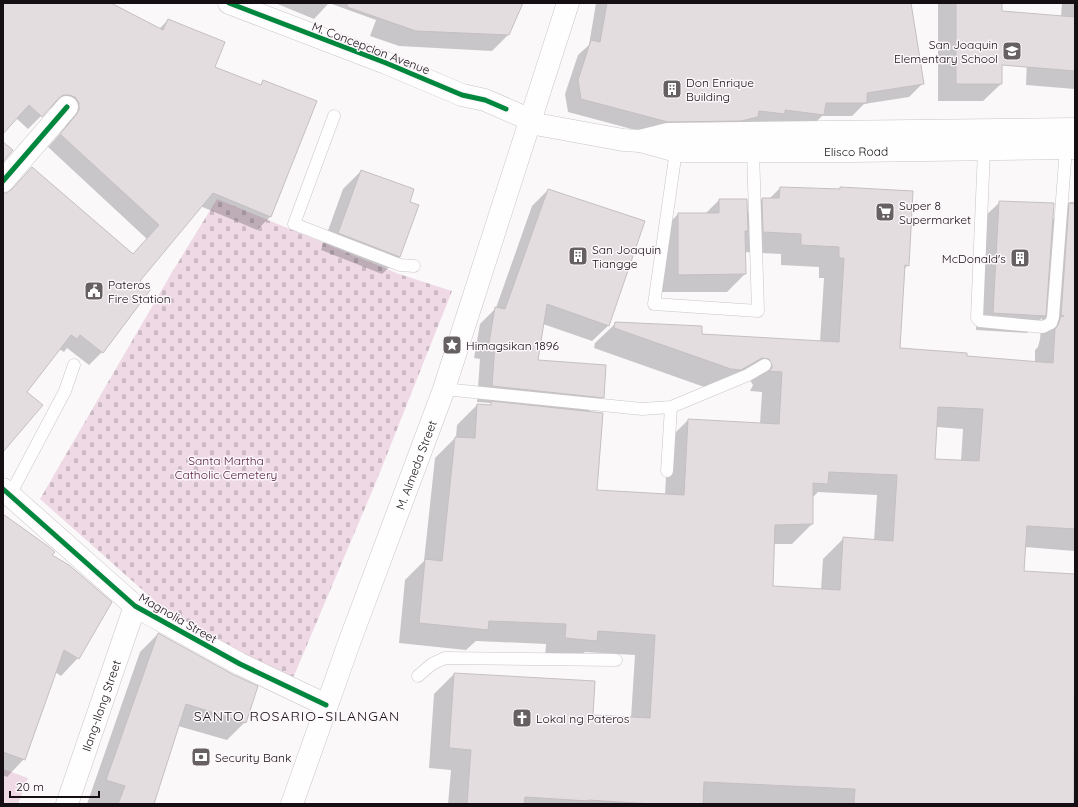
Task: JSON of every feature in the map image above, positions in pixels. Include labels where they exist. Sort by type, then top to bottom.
[{"type":"main road","name":"M. Concepcion Avenue","points":[[229,3],[469,97],[478,107],[501,118],[522,126],[530,123]]},
{"type":"main road","name":"M. Almeda Street","points":[[292,804],[326,705],[444,389],[568,3]]},
{"type":"main road","points":[[3,181],[66,106]]},
{"type":"main road","name":"Elisco Road","points":[[530,123],[623,140],[640,141],[676,152],[984,150],[1072,142]]},
{"type":"main road","name":"Elisco Road","points":[[640,141],[668,134],[1072,142]]},
{"type":"main road","name":"Magnolia Street","points":[[7,492],[135,606],[240,664],[326,705]]},
{"type":"main road","name":"Ilang-Ilang Street","points":[[67,804],[135,606]]},
{"type":"lane","points":[[334,116],[294,224],[400,266],[414,266]]},
{"type":"lane","points":[[984,150],[977,318],[980,321],[1043,327],[1051,323],[1054,317],[1072,142]]},
{"type":"lane","points":[[676,152],[654,304],[758,312],[753,151]]},
{"type":"lane","points":[[7,492],[65,391],[74,365]]},
{"type":"lane","points":[[444,389],[642,409],[671,407],[748,375],[765,365]]},
{"type":"lane","points":[[667,471],[671,407]]},
{"type":"lane","points":[[418,676],[432,664],[445,658],[616,660]]},
{"type":"green space","name":"Santa Martha Catholic Cemetery","points":[[217,199],[399,274],[452,291],[376,482],[293,678],[229,649],[164,609],[40,499],[171,274]]},
{"type":"green space","points":[[3,769],[28,778],[18,804],[3,804]]},
{"type":"building","points":[[3,3],[111,3],[163,30],[168,19],[225,42],[215,67],[261,85],[263,80],[317,101],[271,217],[213,193],[140,281],[151,289],[103,353],[80,335],[77,339],[71,335],[27,392],[43,405],[3,452],[3,193],[7,193],[12,189],[32,167],[133,254],[159,225],[60,134],[79,110],[79,103],[75,97],[63,95],[42,117],[29,105],[3,134]]},
{"type":"building","points":[[348,3],[523,3],[509,35],[416,31],[347,7]]},
{"type":"building","points":[[607,3],[911,3],[924,84],[867,93],[867,103],[826,103],[824,115],[785,110],[785,114],[759,111],[758,117],[741,121],[668,122],[581,99],[578,80],[591,40],[600,42]]},
{"type":"building","name":"San Joaquin Elementary School","points":[[956,3],[1002,3],[1002,11],[1075,17],[1075,71],[1002,65],[1002,84],[956,84]]},
{"type":"building","points":[[3,142],[13,150],[3,162]]},
{"type":"building","points":[[361,170],[414,189],[410,202],[419,205],[400,257],[338,233]]},
{"type":"building","points":[[780,187],[840,189],[840,187],[913,191],[909,266],[905,265],[900,348],[967,353],[967,356],[1053,363],[1055,329],[1061,316],[1069,203],[1075,204],[1075,529],[1027,526],[1024,571],[1075,574],[1074,804],[854,804],[855,789],[704,782],[703,804],[653,804],[525,797],[524,804],[467,804],[471,750],[449,748],[454,673],[595,681],[593,715],[650,718],[655,635],[598,631],[597,641],[565,638],[566,624],[489,621],[488,630],[419,623],[425,559],[442,561],[455,437],[475,438],[477,404],[491,405],[491,401],[603,413],[597,490],[684,495],[688,419],[779,424],[782,372],[769,371],[772,368],[772,365],[769,359],[762,358],[741,370],[731,369],[614,328],[615,322],[702,326],[702,334],[839,342],[844,258],[839,258],[839,247],[801,245],[801,234],[763,232],[762,198],[779,198]],"holes":[[[938,407],[983,409],[979,461],[935,459]],[[829,472],[897,475],[893,541],[843,537],[840,590],[773,586],[775,525],[813,524],[813,483],[828,484]]]},
{"type":"building","name":"San Joaquin Tiangge","points":[[548,189],[645,221],[609,326],[547,304],[538,360],[606,365],[604,398],[492,386],[495,344],[489,343],[495,307],[505,309]]},
{"type":"building","points":[[719,199],[747,199],[748,231],[745,231],[746,274],[678,275],[678,213],[719,213]]},
{"type":"building","name":"McDonald's","points":[[999,201],[1054,203],[1046,316],[993,313]]},
{"type":"building","points":[[3,514],[49,547],[55,552],[52,555],[69,565],[112,602],[79,659],[64,650],[25,760],[3,752]]},
{"type":"building","points":[[158,633],[234,675],[258,686],[246,723],[186,704],[154,804],[118,804],[125,786],[106,780]]},
{"type":"cycle path","points":[[229,3],[386,63],[462,95],[485,100],[506,109]]},
{"type":"cycle path","points":[[3,181],[67,107]]},
{"type":"cycle path","points":[[3,489],[135,606],[240,664],[326,705]]},
{"type":"place","name":"San Joaquin Elementary School","points":[[1012,51]]},
{"type":"place","name":"Don Enrique Building","points":[[672,89]]},
{"type":"place","name":"Super 8 Supermarket","points":[[885,212]]},
{"type":"place","name":"San Joaquin Tiangge","points":[[578,256]]},
{"type":"place","name":"McDonald's","points":[[1020,258]]},
{"type":"place","name":"Pateros Fire Station","points":[[94,291]]},
{"type":"place","name":"Himagsikan 1896","points":[[452,345]]},
{"type":"place","name":"Lokal ng Pateros","points":[[522,718]]},
{"type":"place","name":"Security Bank","points":[[201,757]]},
{"type":"district","name":"SANTO ROSARIO–SILANGAN","points":[[297,716]]}]
